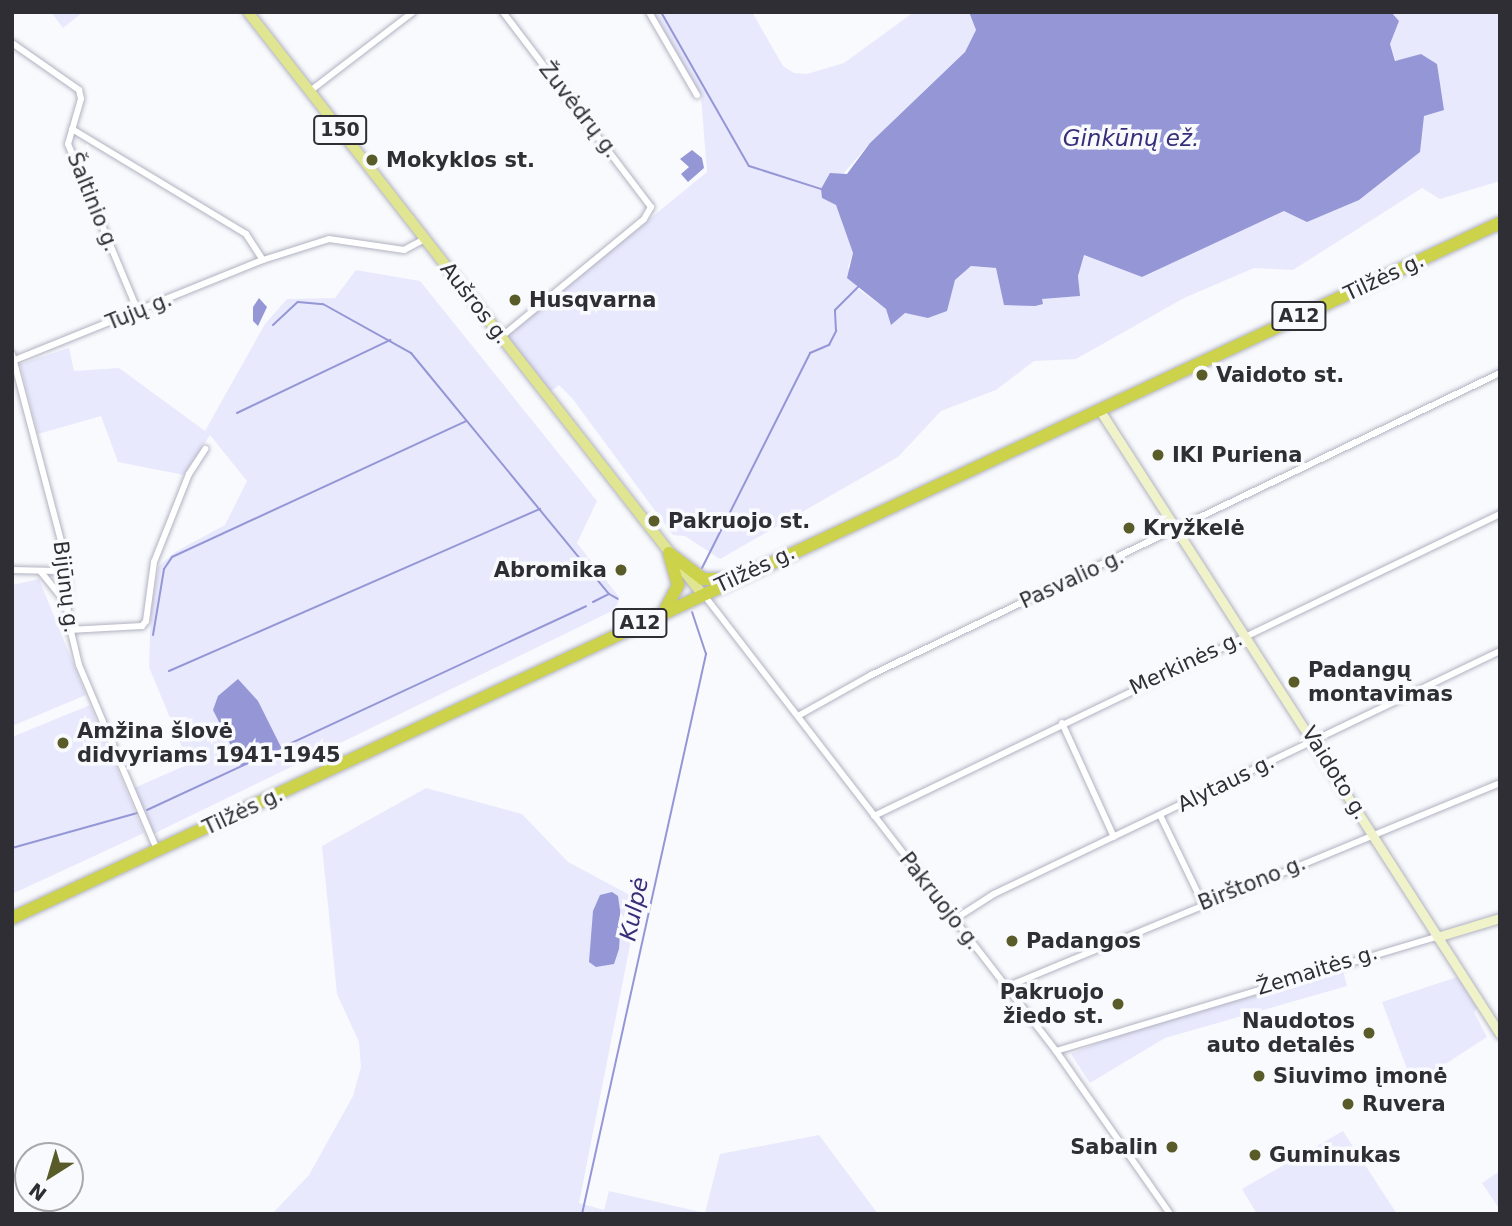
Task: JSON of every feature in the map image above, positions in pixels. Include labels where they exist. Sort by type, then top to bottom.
[{"type":"highway","name":"Tilžės g.","points":[[12,918],[734,578],[1500,223]]},
{"type":"highway","points":[[669,554],[703,579],[734,578]]},
{"type":"highway","points":[[663,612],[675,598],[678,585],[669,554]]},
{"type":"main road","name":"Aušros g.","points":[[248,12],[702,594]]},
{"type":"main road","name":"Vaidoto g.","points":[[1099,409],[1247,635],[1500,1034]]},
{"type":"main road","name":"Žemaitės g.","points":[[1437,937],[1500,918]]},
{"type":"street","points":[[310,91],[413,12]]},
{"type":"street","name":"Žuvėdrų g.","points":[[501,337],[650,210],[648,199],[503,12]]},
{"type":"street","points":[[649,12],[697,95]]},
{"type":"street","name":"Šaltinio g.","points":[[12,43],[75,83],[81,99],[68,144],[138,311]]},
{"type":"street","points":[[72,129],[246,234],[263,260]]},
{"type":"street","name":"Tujų g.","points":[[13,357],[138,311],[263,260],[338,237],[404,250],[425,239]]},
{"type":"street","name":"Bijūnų g.","points":[[13,357],[67,564],[69,630],[91,696],[158,851]]},
{"type":"street","name":"Pasvalio g.","points":[[798,716],[871,675],[1500,373]]},
{"type":"street","points":[[69,630],[142,626],[154,562],[189,474],[205,449]]},
{"type":"street","name":"Merkinės g.","points":[[874,816],[1500,514]]},
{"type":"street","points":[[41,572],[58,571],[67,564]]},
{"type":"street","points":[[12,570],[30,567],[41,572],[68,606]]},
{"type":"street","name":"Pakruojo g.","points":[[702,594],[1056,1051],[1170,1214]]},
{"type":"street","name":"Alytaus g.","points":[[954,919],[994,894],[1500,651]]},
{"type":"street","points":[[1062,723],[1114,836]]},
{"type":"street","name":"Birštono g.","points":[[1006,987],[1202,902],[1500,783]]},
{"type":"street","points":[[1160,815],[1202,902]]},
{"type":"street","name":"Žemaitės g.","points":[[1056,1051],[1437,937]]},
{"type":"shaded area","points":[[51,12],[83,12],[63,28]]},
{"type":"shaded area","points":[[653,12],[752,12],[783,66],[794,73],[807,74],[844,63],[914,12],[969,12],[976,30],[965,52],[870,143],[822,198],[836,205],[853,253],[848,267],[857,288],[886,309],[891,324],[905,313],[928,318],[946,311],[955,280],[971,266],[996,268],[1041,299],[1079,296],[1078,276],[1083,255],[1142,277],[1284,211],[1421,55],[1396,61],[1390,44],[1399,21],[1391,12],[1500,12],[1500,181],[1440,199],[1422,188],[1293,270],[1254,268],[1184,298],[1076,359],[1034,361],[996,390],[941,411],[898,457],[720,559],[685,536],[673,535],[572,398],[559,385],[550,392],[505,337],[707,172],[701,96]]},
{"type":"shaded area","points":[[356,270],[420,281],[597,501],[577,543],[619,597],[618,603],[612,611],[153,834],[134,788],[189,764],[149,667],[151,607],[159,566],[175,552],[225,525],[247,481],[210,435],[184,475],[118,462],[101,416],[38,434],[20,364],[69,348],[74,371],[119,368],[205,431],[265,324],[287,299],[335,298]]},
{"type":"shaded area","points":[[39,579],[86,695],[12,726],[12,585]]},
{"type":"shaded area","points":[[90,705],[144,833],[12,894],[12,737]]},
{"type":"shaded area","points":[[426,788],[522,814],[568,862],[639,900],[579,1203],[604,1210],[609,1191],[705,1213],[720,1154],[819,1135],[878,1214],[272,1214],[309,1175],[353,1096],[361,1067],[359,1042],[337,994],[322,846]]},
{"type":"shaded area","points":[[1341,963],[1347,986],[1165,1038],[1090,1083],[1071,1054],[1157,1019]]},
{"type":"shaded area","points":[[1457,977],[1477,1008],[1474,1012],[1487,1037],[1413,1085],[1382,1002]]},
{"type":"shaded area","points":[[1343,1131],[1397,1214],[1257,1214],[1242,1189]]},
{"type":"shaded area","points":[[1500,1171],[1500,1210],[1482,1183]]},
{"type":"water","name":"Ginkūnų ež.","points":[[969,12],[1391,12],[1399,21],[1390,44],[1395,61],[1421,54],[1437,64],[1444,110],[1424,116],[1420,152],[1359,200],[1307,222],[1284,211],[1142,277],[1084,255],[1078,276],[1080,296],[1042,299],[1043,304],[1035,306],[1004,305],[996,268],[971,266],[955,280],[947,311],[928,318],[905,313],[891,325],[886,309],[847,278],[853,253],[836,205],[822,198],[821,189],[830,173],[847,174],[870,143],[965,52],[976,30]]},
{"type":"water","points":[[692,150],[702,158],[704,168],[688,182],[681,174],[689,167],[680,159]]},
{"type":"water","points":[[259,298],[267,307],[258,326],[253,321],[253,307]]},
{"type":"water","points":[[238,679],[258,701],[281,747],[241,766],[213,710],[218,696]]},
{"type":"water","points":[[612,892],[618,896],[621,917],[619,949],[614,964],[596,967],[589,962],[593,911],[600,895]]},
{"type":"waterway","points":[[661,12],[749,166],[821,189]]},
{"type":"waterway","name":"Kulpė","points":[[702,568],[810,353],[829,345],[836,331],[835,310],[859,286]]},
{"type":"waterway","points":[[273,325],[298,302],[323,304],[411,353],[609,594]]},
{"type":"waterway","points":[[237,413],[390,340]]},
{"type":"waterway","points":[[153,635],[164,569],[172,557],[466,421]]},
{"type":"waterway","points":[[169,671],[540,509]]},
{"type":"waterway","points":[[593,602],[609,594],[618,599]]},
{"type":"waterway","points":[[147,810],[586,606]]},
{"type":"waterway","name":"Kulpė","points":[[582,1214],[706,654],[692,612]]},
{"type":"waterway","points":[[12,848],[137,813]]},
{"type":"place","name":"Mokyklos st.","points":[[372,160]]},
{"type":"place","name":"Husqvarna","points":[[515,300]]},
{"type":"place","name":"Vaidoto st.","points":[[1202,375]]},
{"type":"place","name":"IKI Puriena","points":[[1158,455]]},
{"type":"place","name":"Pakruojo st.","points":[[654,521]]},
{"type":"place","name":"Kryžkelė","points":[[1129,528]]},
{"type":"place","name":"Abromika","points":[[621,570]]},
{"type":"place","name":"Padangų montavimas","points":[[1294,682]]},
{"type":"place","name":"Amžina šlovė didvyriams 1941-1945","points":[[63,743]]},
{"type":"place","name":"Padangos","points":[[1012,941]]},
{"type":"place","name":"Pakruojo žiedo st.","points":[[1118,1004]]},
{"type":"place","name":"Naudotos auto detalės","points":[[1369,1033]]},
{"type":"place","name":"Siuvimo įmonė","points":[[1259,1076]]},
{"type":"place","name":"Ruvera","points":[[1348,1104]]},
{"type":"place","name":"Sabalin","points":[[1172,1147]]},
{"type":"place","name":"Guminukas","points":[[1255,1155]]}]
